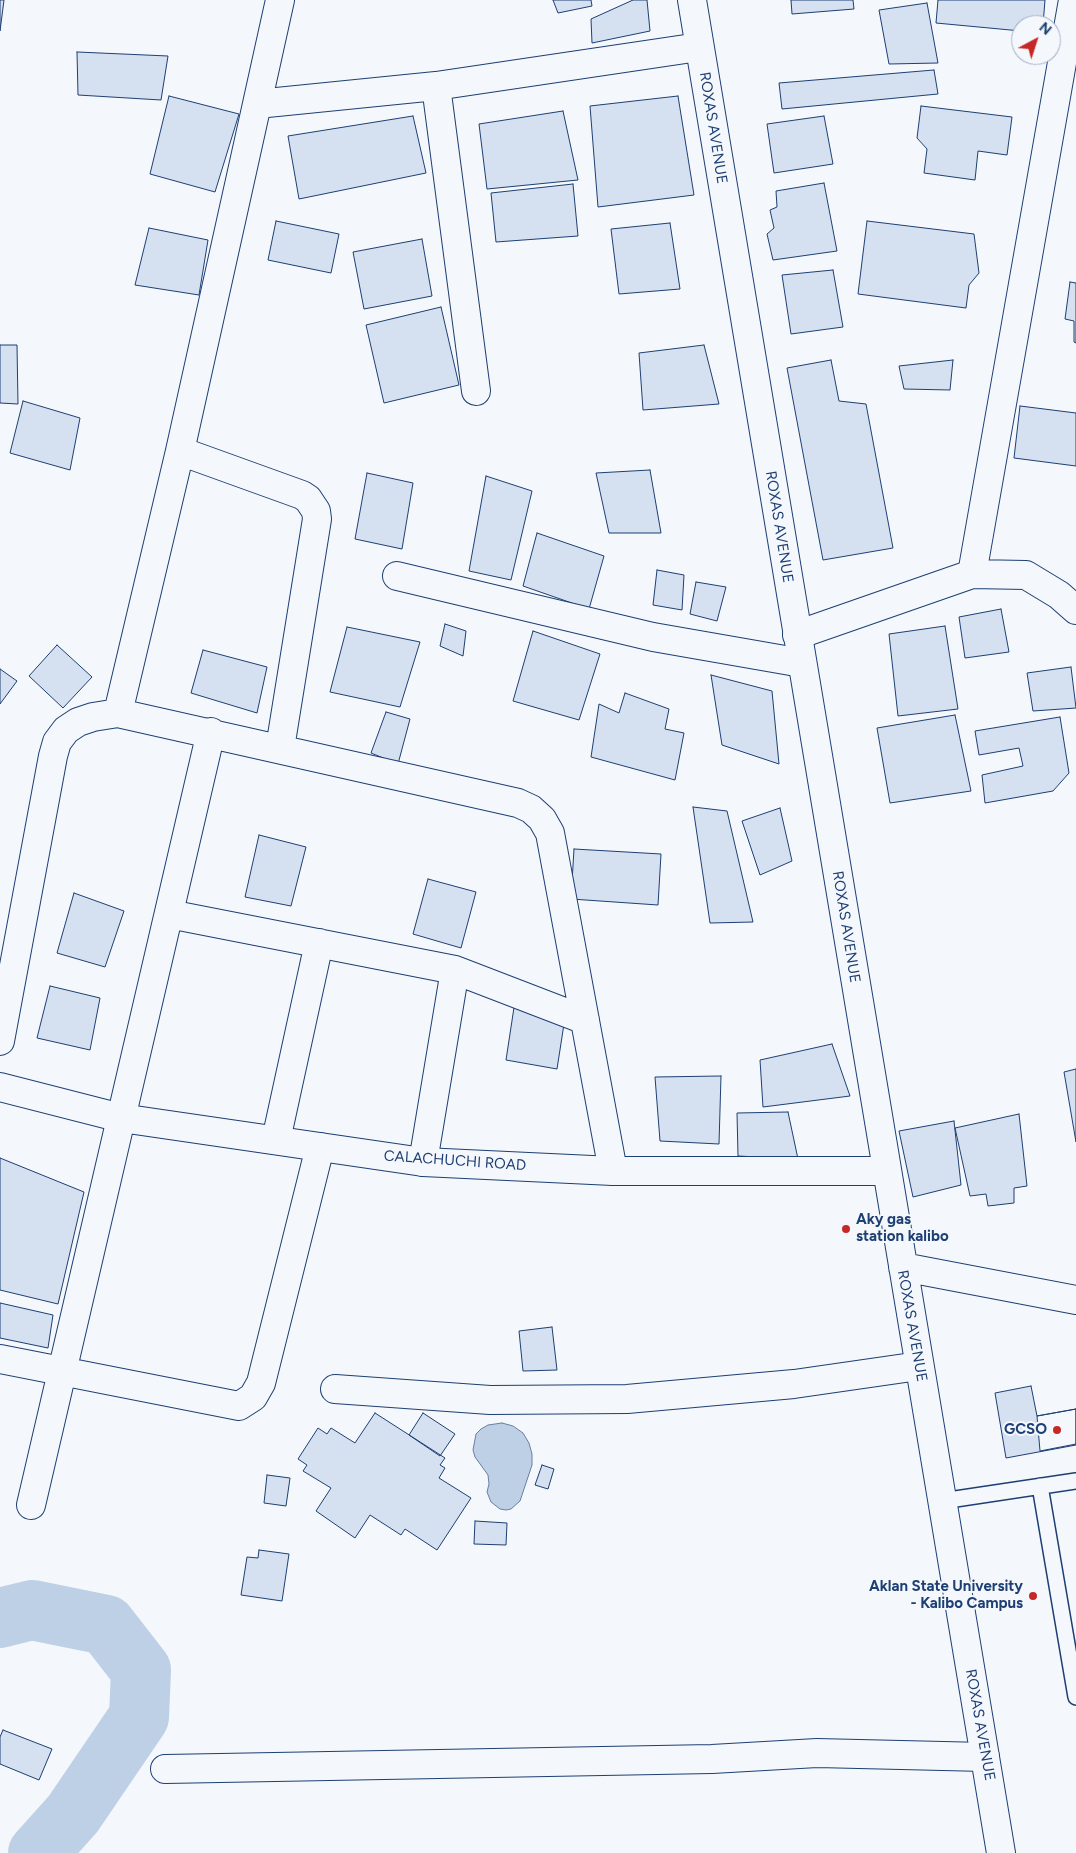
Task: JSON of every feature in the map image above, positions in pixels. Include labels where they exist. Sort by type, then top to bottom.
[{"type":"street","points":[[118,713],[180,450],[280,0]]},
{"type":"street","name":"ROXAS AVENUE","points":[[692,0],[1001,1853]]},
{"type":"street","points":[[972,574],[1073,0]]},
{"type":"street","points":[[257,104],[436,86],[700,47]]},
{"type":"street","points":[[436,86],[476,391]]},
{"type":"street","points":[[180,450],[302,496],[308,499],[316,511],[317,519],[280,748]]},
{"type":"street","points":[[797,635],[972,574],[1026,575],[1059,595],[1076,610]]},
{"type":"street","points":[[397,576],[653,637],[802,663]]},
{"type":"street","points":[[0,1041],[52,756],[57,742],[66,730],[78,722],[93,717],[118,713],[211,732],[518,803],[531,809],[542,819],[550,833],[613,1171]]},
{"type":"street","points":[[32,1505],[211,732]]},
{"type":"street","points":[[169,914],[455,970],[585,1020]]},
{"type":"street","points":[[276,1140],[319,943]]},
{"type":"street","points":[[423,1162],[455,970]]},
{"type":"street","name":"CALACHUCHI ROAD","points":[[0,1087],[121,1118],[423,1162],[613,1171],[887,1171]]},
{"type":"street","points":[[0,1359],[239,1406],[253,1397],[261,1383],[320,1146]]},
{"type":"street","points":[[903,1268],[1076,1300]]},
{"type":"street","points":[[335,1389],[490,1400],[627,1399],[794,1384],[919,1366]]},
{"type":"street","points":[[166,1769],[702,1760],[817,1754],[985,1758]]},
{"type":"lane","points":[[942,1501],[1076,1481]]},
{"type":"lane","points":[[1040,1486],[1076,1697]]},
{"type":"water","points":[[502,1423],[513,1426],[523,1433],[529,1443],[532,1454],[532,1465],[520,1501],[511,1509],[506,1510],[500,1509],[491,1502],[487,1492],[489,1484],[488,1475],[475,1457],[473,1450],[476,1434],[481,1429],[488,1425]]},
{"type":"building","points":[[0,0],[4,0],[0,31]]},
{"type":"building","points":[[553,0],[591,0],[592,6],[558,13]]},
{"type":"building","points":[[633,0],[647,0],[650,31],[592,43],[591,19]]},
{"type":"building","points":[[791,0],[853,0],[854,9],[792,14]]},
{"type":"building","points":[[938,0],[1045,0],[1044,15],[1011,15],[1011,30],[936,23]]},
{"type":"building","points":[[927,3],[938,63],[889,64],[879,10]]},
{"type":"building","points":[[77,52],[168,56],[161,100],[78,95]]},
{"type":"building","points":[[934,70],[938,94],[782,109],[779,83]]},
{"type":"building","points":[[169,96],[239,114],[215,192],[150,174]]},
{"type":"building","points":[[678,96],[694,195],[598,207],[590,106]]},
{"type":"building","points":[[921,106],[1012,117],[1007,155],[978,151],[975,180],[924,173],[927,149],[917,138]]},
{"type":"building","points":[[563,111],[578,180],[487,189],[479,124]]},
{"type":"building","points":[[413,116],[426,173],[299,199],[288,136]]},
{"type":"building","points":[[824,116],[833,164],[774,173],[767,124]]},
{"type":"building","points":[[824,183],[837,251],[773,260],[767,234],[774,228],[770,210],[777,207],[776,191]]},
{"type":"building","points":[[573,184],[578,236],[496,242],[491,193]]},
{"type":"building","points":[[276,221],[339,234],[331,273],[268,260]]},
{"type":"building","points":[[867,221],[974,234],[979,273],[969,285],[966,308],[858,294]]},
{"type":"building","points":[[670,223],[680,289],[619,294],[611,229]]},
{"type":"building","points":[[149,228],[208,240],[199,295],[135,285]]},
{"type":"building","points":[[422,239],[432,296],[364,309],[353,252]]},
{"type":"building","points":[[833,270],[843,327],[791,334],[782,275]]},
{"type":"building","points":[[1070,282],[1076,283],[1076,343],[1074,342],[1074,321],[1065,319]]},
{"type":"building","points":[[441,307],[459,385],[384,403],[366,325]]},
{"type":"building","points":[[0,345],[17,345],[18,404],[0,403]]},
{"type":"building","points":[[704,345],[719,404],[643,410],[639,353]]},
{"type":"building","points":[[831,360],[839,401],[866,404],[893,548],[823,560],[787,368]]},
{"type":"building","points":[[953,360],[950,390],[904,389],[899,366]]},
{"type":"building","points":[[23,401],[80,418],[70,470],[10,453]]},
{"type":"building","points":[[1020,406],[1076,413],[1076,466],[1014,458]]},
{"type":"building","points":[[650,470],[661,533],[609,533],[596,473]]},
{"type":"building","points":[[367,473],[413,483],[402,549],[355,539]]},
{"type":"building","points":[[486,476],[532,491],[511,580],[469,571]]},
{"type":"building","points":[[537,533],[604,556],[589,609],[523,586]]},
{"type":"building","points":[[657,570],[684,575],[682,610],[653,605]]},
{"type":"building","points":[[696,582],[726,587],[717,621],[690,614]]},
{"type":"building","points":[[1001,609],[1009,652],[965,658],[959,617]]},
{"type":"building","points":[[445,624],[466,631],[463,656],[440,646]]},
{"type":"building","points":[[945,626],[958,709],[898,716],[889,634]]},
{"type":"building","points":[[347,627],[420,642],[400,707],[330,692]]},
{"type":"building","points":[[533,631],[600,654],[579,720],[513,701]]},
{"type":"building","points":[[57,645],[92,677],[63,708],[29,676]]},
{"type":"building","points":[[203,650],[267,667],[257,713],[191,693]]},
{"type":"building","points":[[1071,667],[1076,708],[1033,711],[1027,673]]},
{"type":"building","points":[[0,669],[17,681],[0,704]]},
{"type":"building","points":[[711,675],[772,691],[779,764],[722,745]]},
{"type":"building","points":[[625,693],[669,709],[665,729],[684,733],[675,780],[591,757],[599,704],[619,713]]},
{"type":"building","points":[[386,712],[410,719],[398,764],[371,753]]},
{"type":"building","points":[[955,715],[971,791],[890,803],[877,728]]},
{"type":"building","points":[[1060,717],[1069,773],[1053,791],[985,803],[982,775],[1023,766],[1019,748],[979,755],[975,731]]},
{"type":"building","points":[[693,807],[727,811],[753,922],[710,923]]},
{"type":"building","points":[[780,808],[792,861],[760,875],[742,821]]},
{"type":"building","points":[[259,835],[306,847],[291,906],[245,897]]},
{"type":"building","points":[[574,849],[661,854],[658,905],[571,899]]},
{"type":"building","points":[[428,879],[476,892],[461,948],[413,934]]},
{"type":"building","points":[[74,893],[124,911],[105,967],[57,953]]},
{"type":"building","points":[[50,986],[100,998],[90,1050],[37,1038]]},
{"type":"building","points":[[515,1001],[564,1024],[557,1069],[506,1060]]},
{"type":"building","points":[[832,1044],[850,1096],[763,1107],[760,1060]]},
{"type":"building","points":[[1076,1069],[1076,1142],[1064,1072]]},
{"type":"building","points":[[721,1076],[719,1144],[660,1141],[655,1077]]},
{"type":"building","points":[[788,1112],[798,1159],[738,1156],[737,1113]]},
{"type":"building","points":[[1019,1114],[1027,1186],[1014,1188],[1014,1203],[988,1206],[986,1194],[970,1196],[955,1128]]},
{"type":"building","points":[[954,1121],[961,1185],[913,1197],[899,1131]]},
{"type":"building","points":[[0,1158],[84,1192],[58,1304],[0,1290]]},
{"type":"building","points":[[0,1303],[53,1315],[48,1348],[0,1338]]},
{"type":"building","points":[[552,1327],[557,1370],[523,1371],[519,1331]]},
{"type":"building","points":[[1031,1386],[1037,1416],[1076,1409],[1076,1445],[1006,1458],[995,1393]]},
{"type":"building","name":"GCSO","points":[[1076,1409],[1076,1444],[1040,1451],[1037,1416]]},
{"type":"building","points":[[375,1413],[445,1458],[440,1465],[445,1468],[439,1478],[471,1498],[437,1550],[405,1529],[401,1535],[370,1515],[355,1538],[316,1511],[331,1488],[303,1471],[307,1465],[298,1459],[318,1428],[327,1434],[331,1428],[355,1443]]},
{"type":"building","points":[[423,1413],[455,1434],[440,1456],[409,1435]]},
{"type":"building","points":[[542,1465],[554,1469],[548,1489],[535,1485]]},
{"type":"building","points":[[267,1475],[290,1478],[286,1506],[264,1503]]},
{"type":"building","points":[[475,1521],[507,1523],[506,1545],[474,1544]]},
{"type":"building","points":[[259,1550],[289,1554],[282,1601],[241,1595],[247,1557],[258,1558]]},
{"type":"building","points":[[3,1730],[52,1749],[39,1780],[0,1764],[0,1737]]},
{"type":"waterway","points":[[0,1618],[32,1610],[106,1625],[141,1670],[139,1717],[73,1814],[38,1853]]},
{"type":"place","name":"Aky gas station kalibo","points":[[846,1229]]},
{"type":"place","name":"GCSO","points":[[1057,1430]]},
{"type":"place","name":"Aklan State University - Kalibo Campus","points":[[1033,1596]]}]
